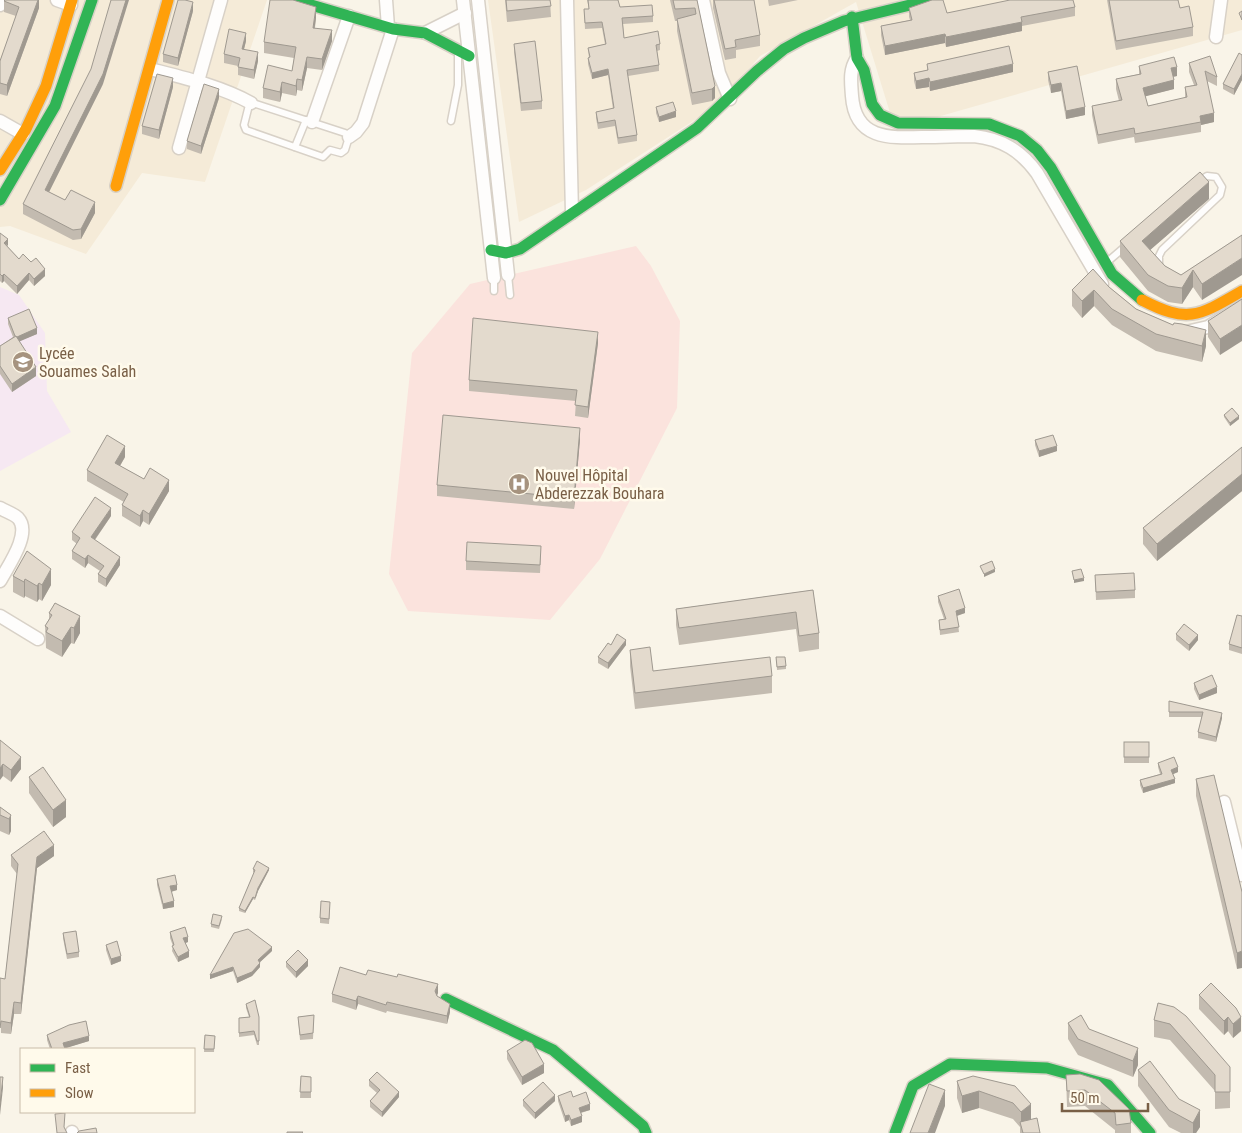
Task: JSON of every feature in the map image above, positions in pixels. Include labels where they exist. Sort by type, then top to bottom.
[{"type":"street","points":[[0,5],[2,0]]},
{"type":"street","points":[[0,170],[23,134],[46,86],[72,2],[57,0]]},
{"type":"street","points":[[0,200],[38,138],[55,105],[92,0]]},
{"type":"street","points":[[116,186],[168,0]]},
{"type":"street","points":[[179,148],[221,0]]},
{"type":"street","points":[[294,0],[390,28],[425,33],[463,53]]},
{"type":"street","points":[[349,138],[362,123],[390,28],[386,0]]},
{"type":"street","points":[[478,0],[508,275]]},
{"type":"street","points":[[567,0],[572,213]]},
{"type":"street","points":[[704,0],[719,73],[730,99]]},
{"type":"street","points":[[491,250],[506,253],[520,249],[697,128],[730,99],[766,63],[785,48],[806,36],[873,6],[931,0]]},
{"type":"street","points":[[1216,37],[1221,0]]},
{"type":"street","points":[[425,33],[464,6]]},
{"type":"street","points":[[464,6],[463,53],[491,250],[494,285]]},
{"type":"street","points":[[309,121],[349,16]]},
{"type":"street","points":[[852,17],[857,58],[864,70],[872,104],[880,115],[892,122],[904,124],[989,124],[1010,131],[1029,142],[1051,168],[1105,264],[1130,293],[1152,307],[1178,316],[1201,313],[1242,291]]},
{"type":"street","points":[[857,58],[851,74],[852,100],[857,117],[869,130],[876,134],[894,138],[974,136],[993,139],[1010,146],[1030,162],[1094,274],[1109,292]]},
{"type":"street","points":[[150,69],[198,81],[234,94],[251,103]]},
{"type":"street","points":[[0,121],[23,134]]},
{"type":"street","points":[[1172,331],[1200,330],[1242,306]]},
{"type":"street","points":[[0,508],[18,518],[22,533],[22,538],[0,581]]},
{"type":"street","points":[[0,616],[38,639]]},
{"type":"street","points":[[1224,802],[1242,875]]},
{"type":"street","points":[[446,999],[553,1050],[645,1129]]},
{"type":"street","points":[[895,1133],[913,1086],[950,1064],[1047,1068],[1108,1086],[1150,1133]]},
{"type":"lane","points":[[451,121],[463,53]]},
{"type":"lane","points":[[251,103],[309,121],[345,133],[349,138],[344,152],[330,150],[324,157],[246,130],[244,125],[251,103]]},
{"type":"lane","points":[[295,147],[309,121]]},
{"type":"lane","points":[[1163,275],[1158,263],[1162,250],[1220,195],[1222,187],[1219,180],[1212,176],[1204,178],[1193,187]]},
{"type":"lane","points":[[1094,274],[1134,238]]},
{"type":"lane","points":[[508,275],[510,295]]},
{"type":"shaded area","points":[[0,0],[267,0],[205,182],[142,173],[86,254],[10,226],[0,227]]},
{"type":"shaded area","points":[[488,0],[1242,0],[1242,30],[895,129],[856,2],[760,56],[718,105],[586,190],[519,222]]},
{"type":"shaded area","name":"Nouvel Hôpital Abderezzak Bouhara","points":[[636,246],[651,266],[680,321],[677,408],[600,559],[550,620],[408,611],[389,574],[412,353],[470,284]]},
{"type":"shaded area","name":"Lycée Souames Salah","points":[[0,287],[19,295],[45,333],[47,391],[71,432],[0,471]]},
{"type":"building","points":[[5,0],[38,0],[7,85],[0,83],[0,61],[19,7]]},
{"type":"building","points":[[111,0],[126,0],[103,74],[45,190],[65,200],[71,190],[95,202],[81,229],[73,230],[23,204],[91,69]]},
{"type":"building","points":[[178,0],[193,2],[178,58],[163,54]]},
{"type":"building","points":[[270,0],[293,0],[316,7],[313,28],[332,30],[322,59],[307,57],[302,80],[297,79],[296,86],[282,82],[280,92],[263,88],[268,65],[292,71],[296,47],[264,42]]},
{"type":"building","points":[[506,0],[550,0],[551,6],[507,11]]},
{"type":"building","points":[[588,0],[618,0],[620,7],[652,5],[653,16],[622,18],[624,38],[658,31],[660,44],[656,45],[659,65],[627,70],[637,135],[618,138],[615,120],[598,123],[596,112],[614,108],[608,69],[592,73],[588,58],[590,57],[588,48],[606,44],[602,22],[585,23],[584,9],[589,9]]},
{"type":"building","points":[[673,0],[697,0],[715,86],[712,89],[692,93],[677,19],[696,14],[695,8],[675,9]]},
{"type":"building","points":[[714,0],[754,0],[760,35],[735,40],[736,47],[725,49]]},
{"type":"building","points":[[932,0],[943,0],[947,13],[1010,0],[1073,0],[1075,7],[1021,17],[1022,22],[946,37],[945,34],[885,46],[881,26],[912,20],[909,8]]},
{"type":"building","points":[[1109,0],[1178,0],[1180,8],[1189,6],[1193,27],[1116,41]]},
{"type":"building","points":[[229,29],[246,33],[242,49],[258,52],[254,70],[238,67],[240,58],[224,54]]},
{"type":"building","points":[[535,41],[542,101],[521,103],[514,44]]},
{"type":"building","points":[[1009,46],[1013,64],[930,82],[929,78],[916,81],[914,73],[928,70],[927,64]]},
{"type":"building","points":[[1239,53],[1242,55],[1242,74],[1234,89],[1223,84]]},
{"type":"building","points":[[1210,56],[1217,77],[1205,71],[1214,113],[1200,116],[1201,122],[1135,134],[1134,128],[1098,135],[1092,106],[1122,100],[1116,79],[1141,74],[1139,66],[1174,57],[1177,67],[1171,68],[1174,80],[1143,88],[1148,106],[1187,97],[1185,87],[1197,85],[1189,63]]},
{"type":"building","points":[[1077,66],[1085,107],[1066,111],[1061,83],[1051,85],[1048,72]]},
{"type":"building","points":[[157,74],[173,78],[159,130],[142,126]]},
{"type":"building","points":[[204,84],[219,89],[201,146],[187,141]]},
{"type":"building","points":[[673,102],[676,111],[659,117],[656,107]]},
{"type":"building","points":[[1200,172],[1209,182],[1142,241],[1165,266],[1181,275],[1242,235],[1242,258],[1202,284],[1193,270],[1182,288],[1168,286],[1148,275],[1120,241]]},
{"type":"building","points":[[0,233],[8,239],[4,243],[19,259],[23,254],[31,262],[36,258],[45,269],[34,279],[29,273],[17,286],[4,274],[2,276],[0,274]]},
{"type":"building","points":[[1093,269],[1109,287],[1136,309],[1173,325],[1174,323],[1182,324],[1206,330],[1202,346],[1156,334],[1112,309],[1094,290],[1082,301],[1072,290]]},
{"type":"building","points":[[1242,299],[1242,325],[1220,339],[1208,321]]},
{"type":"building","points":[[29,309],[37,328],[17,337],[8,318]]},
{"type":"building","points":[[473,318],[598,332],[588,407],[575,405],[577,390],[469,380]]},
{"type":"building","points":[[16,336],[36,367],[12,384],[0,366],[0,346]]},
{"type":"building","points":[[1232,408],[1239,416],[1230,423],[1224,415]]},
{"type":"building","points":[[443,415],[580,428],[574,498],[437,485]]},
{"type":"building","points":[[107,435],[125,446],[115,463],[144,479],[150,468],[169,480],[149,514],[143,510],[140,516],[122,505],[128,494],[87,470]]},
{"type":"building","points":[[1053,435],[1057,446],[1039,451],[1035,440]]},
{"type":"building","points":[[1242,447],[1242,474],[1157,544],[1143,528]]},
{"type":"building","points":[[95,497],[111,508],[91,537],[120,557],[106,579],[98,574],[104,566],[88,555],[85,559],[72,551],[80,538],[72,532]]},
{"type":"building","points":[[467,542],[541,546],[540,565],[466,561]]},
{"type":"building","points":[[27,551],[51,569],[42,585],[39,583],[37,586],[25,579],[24,582],[13,576]]},
{"type":"building","points":[[992,561],[995,569],[984,574],[980,566]]},
{"type":"building","points":[[1081,569],[1084,578],[1074,580],[1072,571]]},
{"type":"building","points":[[1134,573],[1135,590],[1096,592],[1095,575]]},
{"type":"building","points":[[959,589],[965,608],[956,611],[959,627],[940,630],[939,620],[946,619],[938,596]]},
{"type":"building","points":[[813,590],[819,633],[799,636],[796,612],[679,628],[676,609]]},
{"type":"building","points":[[55,603],[80,616],[74,628],[71,627],[62,641],[46,632],[48,628],[45,626],[52,615],[49,613]]},
{"type":"building","points":[[1237,615],[1242,616],[1242,648],[1229,644]]},
{"type":"building","points":[[1184,624],[1198,635],[1189,645],[1176,634]]},
{"type":"building","points":[[617,634],[626,640],[608,663],[598,657],[608,643],[611,645]]},
{"type":"building","points":[[650,647],[653,671],[770,657],[772,676],[635,693],[630,650]]},
{"type":"building","points":[[776,657],[785,657],[786,666],[777,667]]},
{"type":"building","points":[[1212,675],[1217,687],[1199,695],[1194,683]]},
{"type":"building","points":[[1169,701],[1222,713],[1216,737],[1198,732],[1203,712],[1169,712]]},
{"type":"building","points":[[0,740],[21,757],[11,770],[3,764],[0,768]]},
{"type":"building","points":[[1124,742],[1149,742],[1149,757],[1124,757]]},
{"type":"building","points":[[1174,757],[1178,767],[1171,770],[1175,779],[1143,788],[1140,780],[1162,774],[1158,763]]},
{"type":"building","points":[[43,767],[66,800],[53,810],[29,777]]},
{"type":"building","points":[[1214,775],[1242,892],[1242,951],[1237,953],[1196,779]]},
{"type":"building","points":[[0,807],[11,815],[9,819],[0,815]]},
{"type":"building","points":[[44,831],[54,845],[37,857],[21,1003],[14,1002],[11,1023],[1,1021],[0,1028],[0,978],[5,979],[18,864],[11,855]]},
{"type":"building","points":[[257,861],[269,868],[258,888],[255,898],[253,897],[245,911],[239,908]]},
{"type":"building","points":[[175,875],[177,885],[170,886],[174,901],[163,904],[157,879]]},
{"type":"building","points":[[321,901],[330,902],[329,919],[320,918]]},
{"type":"building","points":[[213,914],[222,916],[219,926],[211,924]]},
{"type":"building","points":[[185,927],[188,937],[183,938],[189,951],[178,957],[172,946],[174,945],[170,932]]},
{"type":"building","points":[[248,929],[272,947],[258,960],[260,963],[252,972],[237,978],[233,967],[210,975],[234,933]]},
{"type":"building","points":[[76,931],[79,952],[67,954],[63,933]]},
{"type":"building","points":[[117,941],[121,956],[111,959],[106,945]]},
{"type":"building","points":[[298,950],[308,960],[296,972],[286,962]]},
{"type":"building","points":[[340,967],[366,975],[368,970],[397,977],[398,974],[438,984],[435,991],[437,996],[450,1004],[447,1016],[387,1002],[386,1005],[358,996],[356,1001],[332,994]]},
{"type":"building","points":[[1211,983],[1236,1008],[1241,1017],[1233,1024],[1228,1017],[1224,1021],[1199,995]]},
{"type":"building","points":[[255,1000],[259,1017],[259,1041],[257,1041],[254,1031],[239,1033],[239,1018],[250,1017],[246,1004]]},
{"type":"building","points":[[1158,1003],[1174,1007],[1186,1016],[1230,1067],[1230,1092],[1215,1092],[1215,1075],[1170,1024],[1154,1020]]},
{"type":"building","points":[[314,1015],[313,1033],[300,1035],[298,1017]]},
{"type":"building","points":[[1081,1015],[1089,1029],[1138,1048],[1133,1061],[1078,1039],[1068,1023]]},
{"type":"building","points":[[86,1021],[89,1036],[63,1043],[65,1048],[52,1048],[47,1035],[69,1025]]},
{"type":"building","points":[[205,1035],[215,1036],[214,1049],[204,1049]]},
{"type":"building","points":[[525,1040],[532,1043],[544,1064],[522,1077],[507,1051]]},
{"type":"building","points":[[1150,1061],[1179,1099],[1200,1110],[1193,1123],[1169,1110],[1138,1070]]},
{"type":"building","points":[[377,1072],[399,1092],[382,1112],[370,1101],[380,1090],[369,1080]]},
{"type":"building","points":[[1080,1074],[1099,1080],[1129,1109],[1131,1123],[1116,1125],[1115,1113],[1085,1090],[1067,1091],[1066,1075]]},
{"type":"building","points":[[301,1076],[311,1077],[311,1092],[300,1092]]},
{"type":"building","points":[[973,1076],[1015,1086],[1031,1104],[1021,1112],[1013,1103],[979,1091],[962,1096],[957,1081]]},
{"type":"building","points":[[0,1077],[3,1077],[0,1104]]},
{"type":"building","points":[[543,1082],[555,1095],[535,1113],[523,1100]]},
{"type":"building","points":[[929,1084],[945,1090],[928,1133],[910,1133]]},
{"type":"building","points":[[571,1091],[573,1097],[586,1092],[590,1104],[579,1108],[582,1116],[571,1120],[569,1115],[565,1116],[558,1096]]},
{"type":"building","points":[[65,1113],[64,1127],[67,1133],[57,1133],[55,1114]]},
{"type":"building","points":[[1037,1118],[1040,1133],[1023,1133],[1020,1122]]},
{"type":"building","points":[[96,1128],[97,1133],[77,1133],[79,1131]]},
{"type":"traffic: fast","points":[[0,200],[55,106],[92,0]]},
{"type":"traffic: fast","points":[[294,0],[393,29],[425,33],[469,56]]},
{"type":"traffic: fast","points":[[491,250],[506,253],[520,249],[697,128],[757,71],[784,49],[804,38],[844,21],[931,0]]},
{"type":"traffic: fast","points":[[852,17],[857,58],[864,70],[872,104],[880,115],[898,123],[989,124],[1020,136],[1037,150],[1051,168],[1112,274],[1142,300]]},
{"type":"traffic: fast","points":[[446,999],[553,1050],[643,1126],[646,1133]]},
{"type":"traffic: fast","points":[[895,1133],[913,1086],[950,1064],[1047,1068],[1108,1085],[1150,1133]]},
{"type":"traffic: slow","points":[[0,170],[26,129],[46,86],[72,0]]},
{"type":"traffic: slow","points":[[116,186],[168,0]]},
{"type":"traffic: slow","points":[[1142,300],[1171,312],[1193,314],[1215,306],[1242,291]]},
{"type":"place","name":"Lycée Souames Salah","points":[[23,362]]},
{"type":"place","name":"Nouvel Hôpital Abderezzak Bouhara","points":[[519,484]]}]
